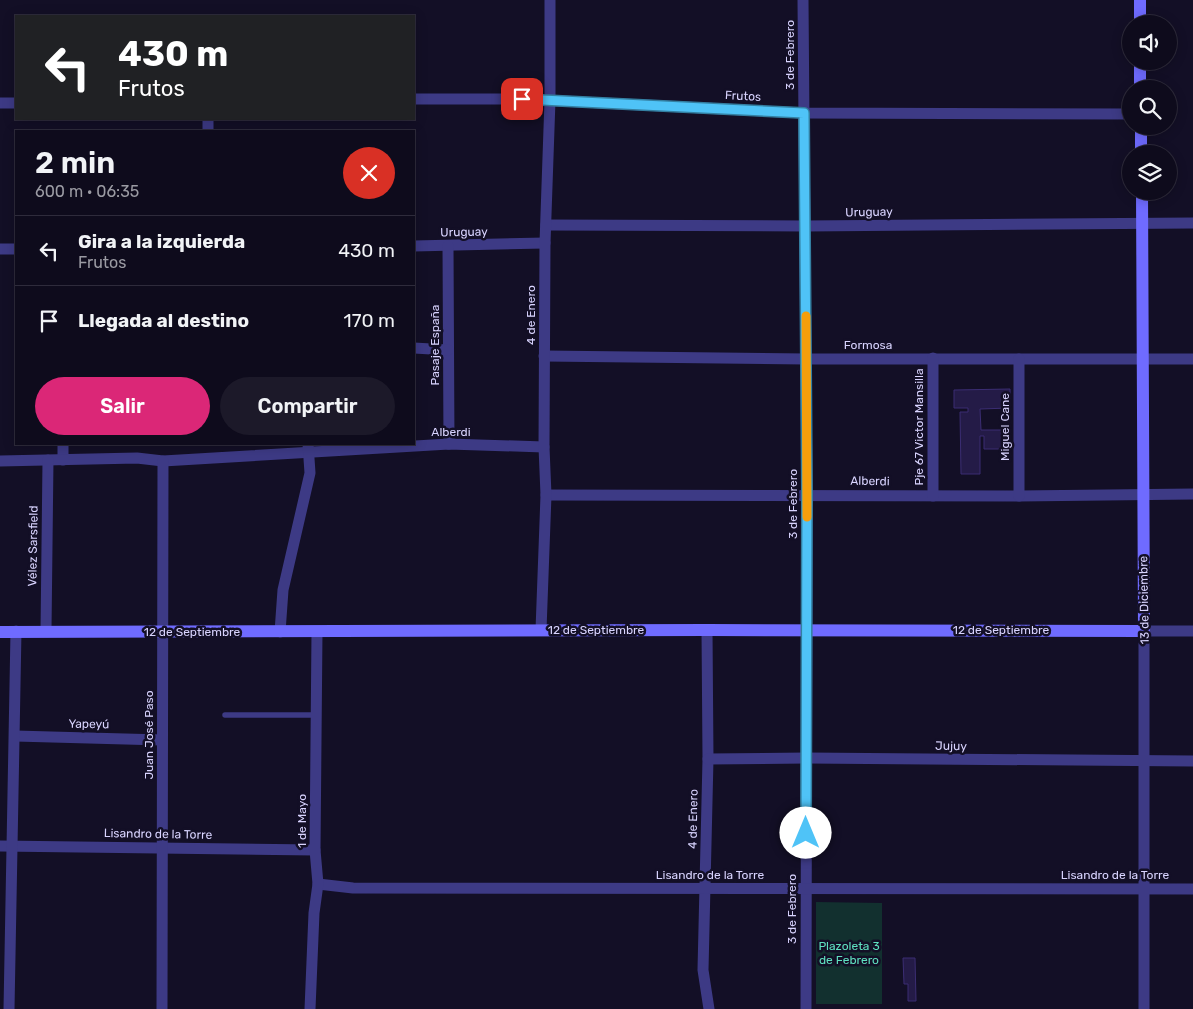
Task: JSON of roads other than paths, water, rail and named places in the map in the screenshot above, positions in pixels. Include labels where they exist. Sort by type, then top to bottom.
[{"type":"street","name":"4 de Enero","points":[[541,630],[546,495],[544,356],[545,243],[550,100],[550,0]]},
{"type":"street","name":"3 de Febrero","points":[[803,0],[807,494],[806,1009]]},
{"type":"street","points":[[1140,0],[1140,15]]},
{"type":"street","name":"Frutos","points":[[415,99],[550,100],[804,113],[1122,114]]},
{"type":"street","points":[[0,103],[15,103]]},
{"type":"street","name":"13 de Diciembre","points":[[1142,200],[1145,761],[1144,1009]]},
{"type":"street","name":"Uruguay","points":[[546,225],[806,226],[1193,223]]},
{"type":"street","name":"Uruguay","points":[[415,246],[545,243]]},
{"type":"street","name":"Pasaje España","points":[[448,246],[449,444]]},
{"type":"street","points":[[0,249],[15,249]]},
{"type":"street","points":[[415,348],[448,350]]},
{"type":"street","name":"Formosa","points":[[544,356],[1193,359]]},
{"type":"street","name":"Pje 67 Victor Mansilla","points":[[933,358],[933,496]]},
{"type":"street","name":"Miguel Cane","points":[[1019,359],[1019,496]]},
{"type":"street","name":"Alberdi","points":[[415,445],[449,444],[544,447]]},
{"type":"street","points":[[63,445],[63,460]]},
{"type":"street","name":"Alberdi","points":[[0,461],[137,458],[163,461],[308,448],[414,445]]},
{"type":"street","points":[[280,632],[282,590],[310,473],[308,448]]},
{"type":"street","name":"Vélez Sarsfield","points":[[46,631],[48,460]]},
{"type":"street","name":"Juan José Paso","points":[[162,1009],[163,461]]},
{"type":"street","name":"Alberdi","points":[[546,495],[807,494],[1019,496],[1143,493],[1193,494]]},
{"type":"street","name":"12 de Septiembre","points":[[0,632],[541,630],[1193,631]]},
{"type":"street","name":"4 de Enero","points":[[707,630],[708,759],[702,970],[709,1009]]},
{"type":"street","points":[[9,1009],[16,631]]},
{"type":"street","name":"1 de Mayo","points":[[310,1009],[314,913],[318,884],[315,850],[317,632]]},
{"type":"street","name":"Yapeyú","points":[[15,736],[162,740]]},
{"type":"street","name":"Jujuy","points":[[708,759],[1193,761]]},
{"type":"street","name":"Lisandro de la Torre","points":[[0,846],[315,850]]},
{"type":"street","name":"Lisandro de la Torre","points":[[318,884],[353,888],[1193,889]]},
{"type":"lane","points":[[225,715],[316,715]]},
{"type":"park label","name":"Plazoleta 3 de Febrero","points":[[849,953]]}]
